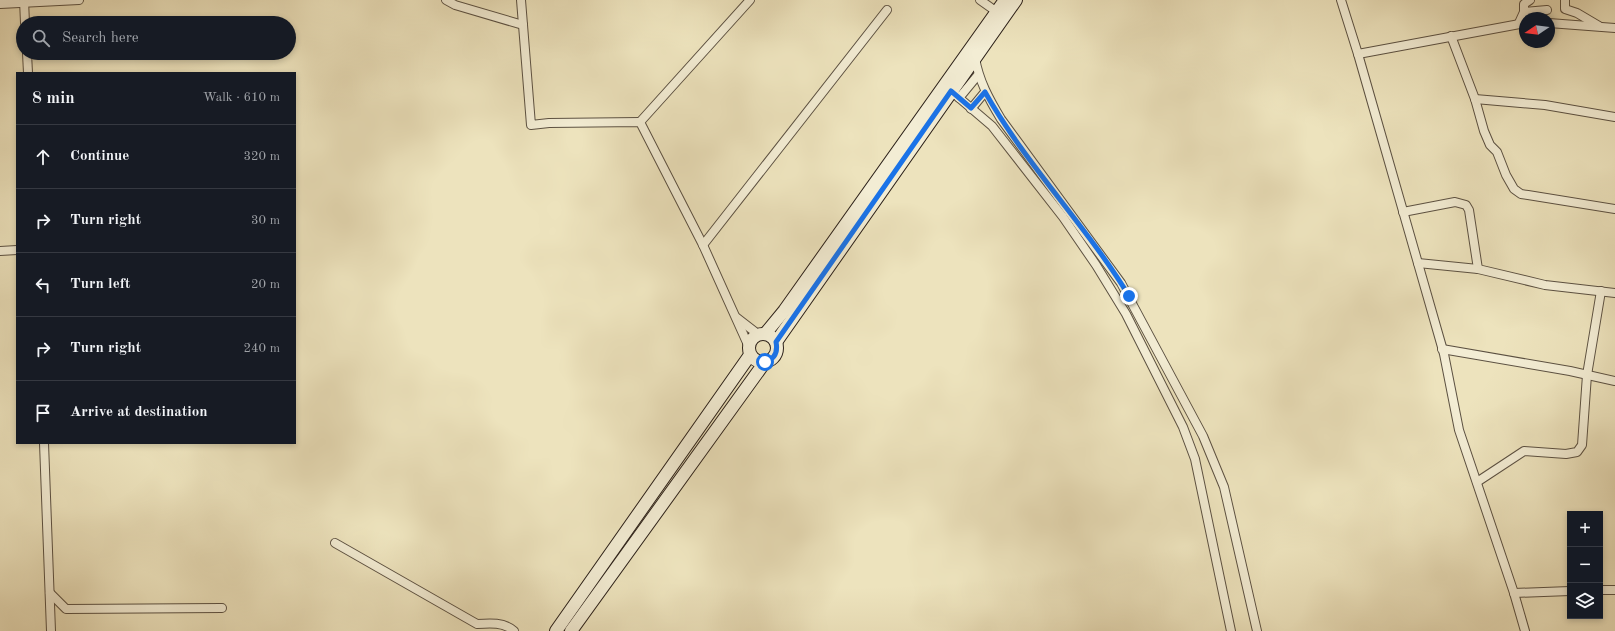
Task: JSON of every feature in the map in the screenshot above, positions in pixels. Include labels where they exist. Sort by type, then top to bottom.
[{"type":"street","points":[[0,4],[24,1],[79,0]]},
{"type":"street","points":[[446,0],[454,5],[523,25]]},
{"type":"street","points":[[520,0],[531,125],[549,123],[640,122],[750,0]]},
{"type":"street","points":[[980,0],[997,12]]},
{"type":"street","points":[[556,631],[750,351],[752,339],[762,334],[788,305],[1005,0]]},
{"type":"street","points":[[640,122],[703,245],[750,351],[758,362],[765,362],[772,359],[776,353],[776,342],[955,94],[975,58],[1016,0]]},
{"type":"street","points":[[1342,0],[1442,349],[1459,430],[1514,593],[1525,631]]},
{"type":"street","points":[[1530,0],[1524,4],[1524,12],[1547,10]]},
{"type":"street","points":[[1565,0],[1564,8],[1577,13],[1601,27]]},
{"type":"street","points":[[24,1],[25,16]]},
{"type":"street","points":[[703,245],[887,10]]},
{"type":"street","points":[[1555,23],[1615,28]]},
{"type":"street","points":[[1358,54],[1519,24]]},
{"type":"street","points":[[1451,36],[1475,99],[1484,131],[1490,145],[1497,152],[1506,175],[1514,189],[1521,194],[1615,209]]},
{"type":"street","points":[[975,58],[978,75],[985,92],[1001,119],[1121,283],[1203,436],[1224,487],[1257,631]]},
{"type":"street","points":[[27,60],[28,72]]},
{"type":"street","points":[[955,94],[978,75]]},
{"type":"street","points":[[971,108],[985,92]]},
{"type":"street","points":[[955,94],[992,126],[1063,217],[1096,265],[1126,314],[1183,427],[1195,459],[1231,631]]},
{"type":"street","points":[[1475,99],[1545,105],[1615,117]]},
{"type":"street","points":[[1403,212],[1455,202],[1466,205],[1469,210],[1478,269]]},
{"type":"street","points":[[0,251],[16,250]]},
{"type":"street","points":[[1418,263],[1478,269],[1545,285],[1615,293]]},
{"type":"street","points":[[1477,482],[1524,452],[1566,454],[1577,452],[1582,445],[1587,375],[1601,291]]},
{"type":"street","points":[[736,318],[762,334],[773,338],[776,342]]},
{"type":"street","points":[[1442,349],[1615,381]]},
{"type":"street","points":[[571,631],[765,362]]},
{"type":"street","points":[[44,444],[51,631]]},
{"type":"street","points":[[335,543],[477,624],[495,623],[510,628],[514,631]]},
{"type":"street","points":[[1603,590],[1615,590]]},
{"type":"street","points":[[1514,593],[1567,591]]},
{"type":"street","points":[[50,593],[66,609],[222,608]]},
{"type":"route","points":[[765,362],[774,357],[777,350],[776,342],[951,91],[971,108],[985,92],[1001,119],[1107,263],[1129,296]]}]
